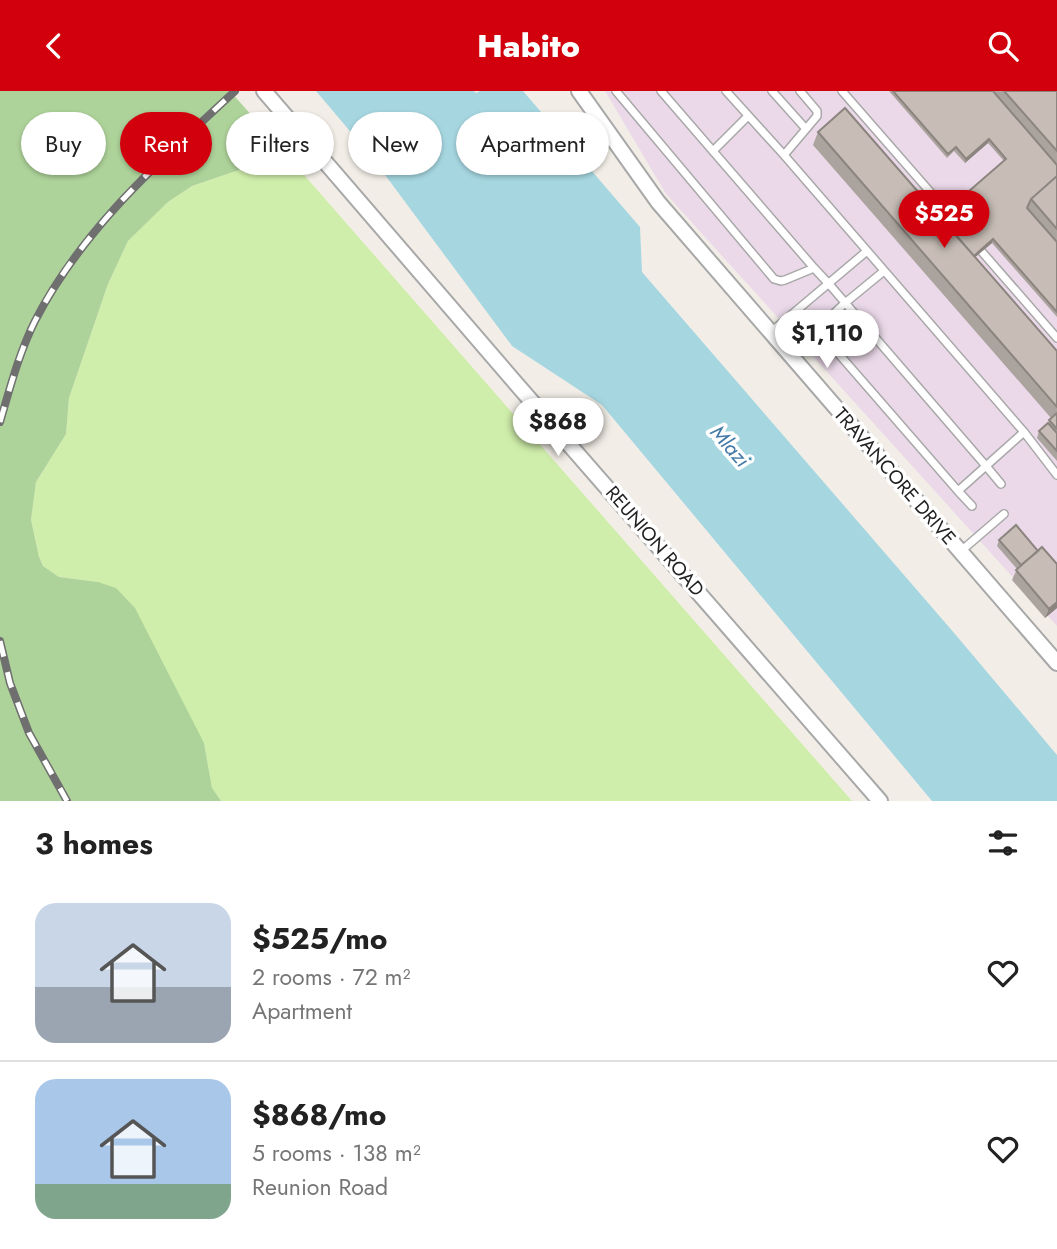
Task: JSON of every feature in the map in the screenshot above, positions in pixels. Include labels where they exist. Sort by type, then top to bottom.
[{"type":"street","name":"REUNION ROAD","points":[[264,91],[880,801]]},
{"type":"street","name":"TRAVANCORE DRIVE","points":[[579,91],[658,202],[1057,663]]},
{"type":"lane","points":[[616,91],[774,279],[785,280],[814,268]]},
{"type":"lane","points":[[661,91],[1001,484]]},
{"type":"lane","points":[[726,91],[1024,432],[1057,475]]},
{"type":"lane","points":[[772,91],[806,129]]},
{"type":"lane","points":[[784,155],[816,118],[817,113],[800,91]]},
{"type":"lane","points":[[842,91],[1057,338]]},
{"type":"lane","points":[[713,151],[748,116]]},
{"type":"lane","points":[[771,333],[867,251]]},
{"type":"lane","points":[[790,355],[845,303],[884,271]]},
{"type":"lane","points":[[855,314],[839,342],[838,353],[972,506]]},
{"type":"lane","points":[[958,491],[1024,432]]},
{"type":"lane","points":[[960,551],[1004,514]]},
{"type":"shaded area","points":[[605,91],[1057,91],[1057,626],[666,194]]},
{"type":"green space","points":[[0,91],[230,91],[249,112],[226,112],[226,174],[192,186],[168,202],[128,241],[108,284],[69,398],[66,434],[36,482],[31,520],[43,566],[59,577],[98,582],[116,588],[135,608],[204,743],[212,788],[221,801],[0,801]]},
{"type":"green space","points":[[226,174],[304,175],[852,801],[221,801],[212,789],[204,743],[98,582],[59,577],[43,566],[31,520],[36,482],[66,434],[69,398],[108,284],[128,241],[168,202],[192,186]]},
{"type":"water","name":"Mlazi","points":[[316,91],[523,91],[541,112],[456,112],[456,175],[595,175],[640,227],[642,272],[1057,755],[1057,801],[932,801],[602,405],[512,346],[385,175],[442,175],[442,112],[348,112],[348,129]]},
{"type":"building","points":[[893,91],[993,91],[1057,165],[1057,176],[1031,199],[1027,208],[1057,242],[1057,312],[993,239],[974,256],[953,232],[975,213],[961,198],[1006,159],[989,139],[966,159],[956,147],[948,154]]},
{"type":"building","points":[[1004,91],[1057,91],[1057,151]]},
{"type":"building","points":[[845,108],[1057,351],[1057,407],[818,132]]},
{"type":"building","points":[[1057,176],[1057,229],[1031,199]]},
{"type":"building","points":[[1057,413],[1057,429],[1049,420]]},
{"type":"building","points":[[1048,423],[1057,433],[1057,451],[1039,431]]},
{"type":"building","points":[[1016,525],[1038,551],[1021,565],[999,540]]},
{"type":"building","points":[[1042,547],[1057,564],[1057,602],[1049,609],[1016,570]]},
{"type":"railway","points":[[0,422],[29,333],[54,288],[76,256],[125,197],[235,91]]},
{"type":"railway","points":[[0,641],[10,683],[29,733],[67,801]]}]
